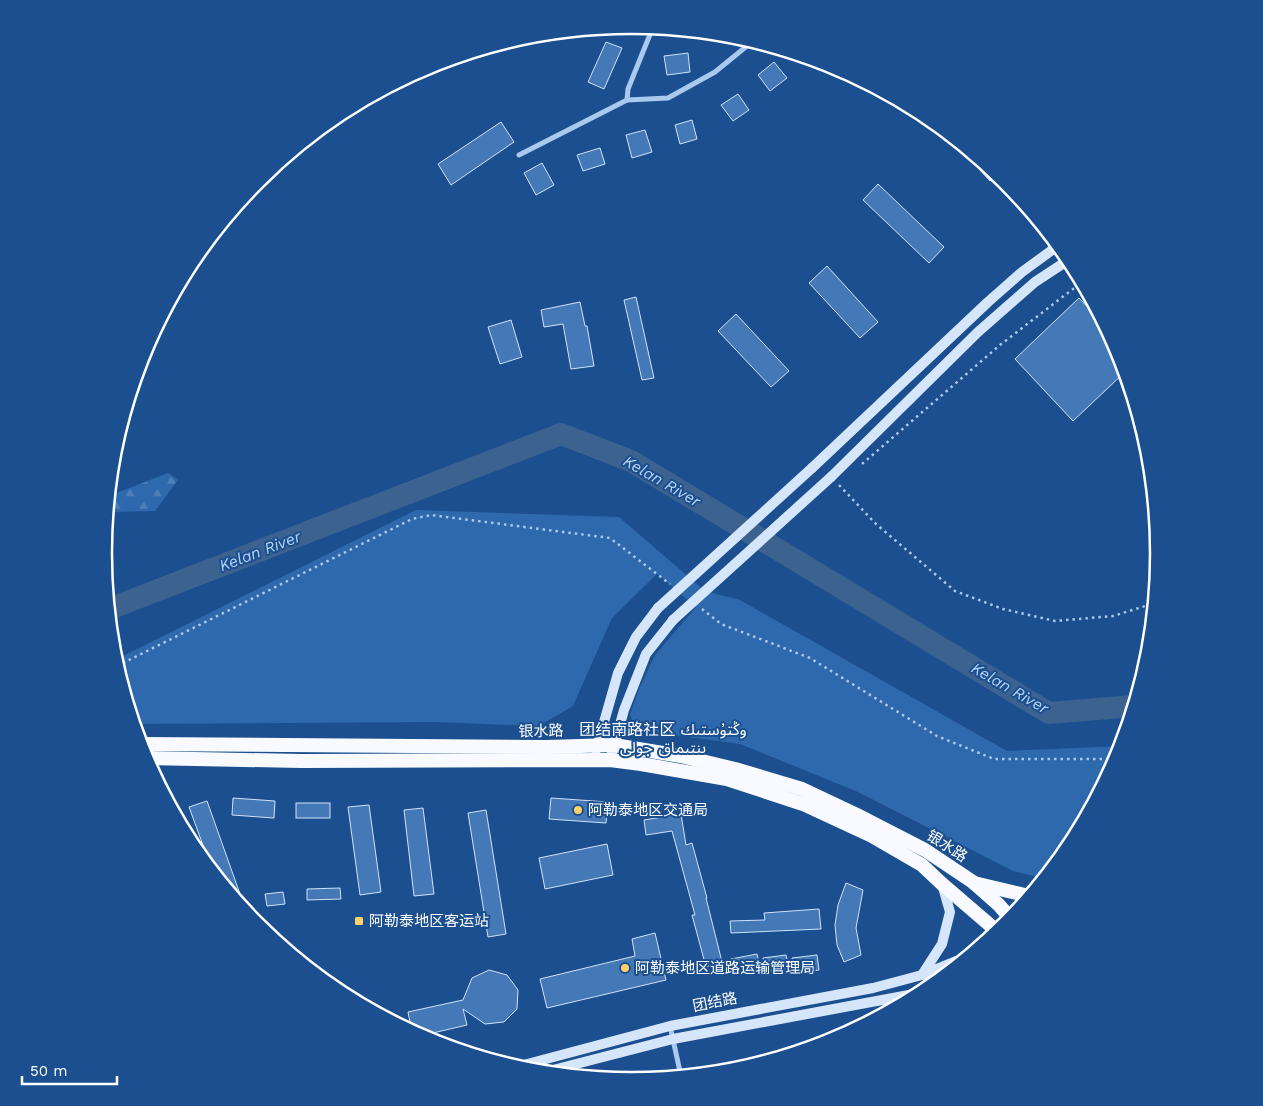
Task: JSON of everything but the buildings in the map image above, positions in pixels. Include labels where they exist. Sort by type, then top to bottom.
[{"type":"highway","name":"银水路","points":[[149,744],[537,747],[614,745],[681,756],[735,769],[802,789],[925,850],[973,882]]},
{"type":"highway","name":"银水路","points":[[155,758],[302,761],[610,760],[727,779],[804,804],[872,836],[922,865],[992,927]]},
{"type":"highway","points":[[973,882],[1023,894]]},
{"type":"highway","points":[[973,882],[1005,913]]},
{"type":"main road","points":[[593,761],[618,673],[636,637],[658,608],[812,468],[995,296],[1022,272],[1052,250]]},
{"type":"main road","points":[[610,760],[624,710],[646,654],[673,620],[831,477],[978,332],[1035,282],[1062,264]]},
{"type":"main road","points":[[922,975],[942,944],[950,912],[941,883]]},
{"type":"main road","name":"团结路","points":[[533,1063],[670,1026],[873,988],[922,975],[949,964]]},
{"type":"main road","name":"团结路","points":[[562,1068],[673,1039],[902,996]]},
{"type":"street","points":[[627,100],[628,89],[650,35]]},
{"type":"street","points":[[519,155],[627,100],[668,98],[715,72],[746,47]]},
{"type":"street","points":[[670,1026],[680,1070]]},
{"type":"lane","points":[[880,1000],[886,1006]]},
{"type":"path","points":[[856,468],[1000,345],[1077,286]]},
{"type":"path","points":[[831,477],[876,524],[956,591],[1003,609],[1054,621],[1113,616],[1148,605]]},
{"type":"path","points":[[124,662],[412,519],[431,515],[610,538],[677,590]]},
{"type":"path","points":[[699,607],[721,624],[810,658],[937,736],[994,759],[1108,759]]},
{"type":"green space","points":[[168,473],[178,480],[155,511],[114,512],[116,493]]},
{"type":"green space","points":[[416,510],[619,517],[705,591],[740,600],[1007,751],[1113,746],[1081,813],[1037,877],[1013,871],[858,792],[740,744],[667,734],[635,726],[630,715],[639,689],[655,655],[696,607],[657,574],[612,618],[573,706],[539,726],[434,722],[141,724],[123,656]]},
{"type":"waterway","name":"Kelan River","points":[[115,607],[561,434],[631,461],[1049,713],[1127,707]]},
{"type":"place","name":"阿勒泰地区交通局","points":[[578,810]]},
{"type":"place","name":"阿勒泰地区客运站","points":[[359,921]]},
{"type":"place","name":"阿勒泰地区道路运输管理局","points":[[625,968]]},
{"type":"district","name":"团结南路社区 وڭتۇستىك ىنتىماق جولى","points":[[663,738]]}]
